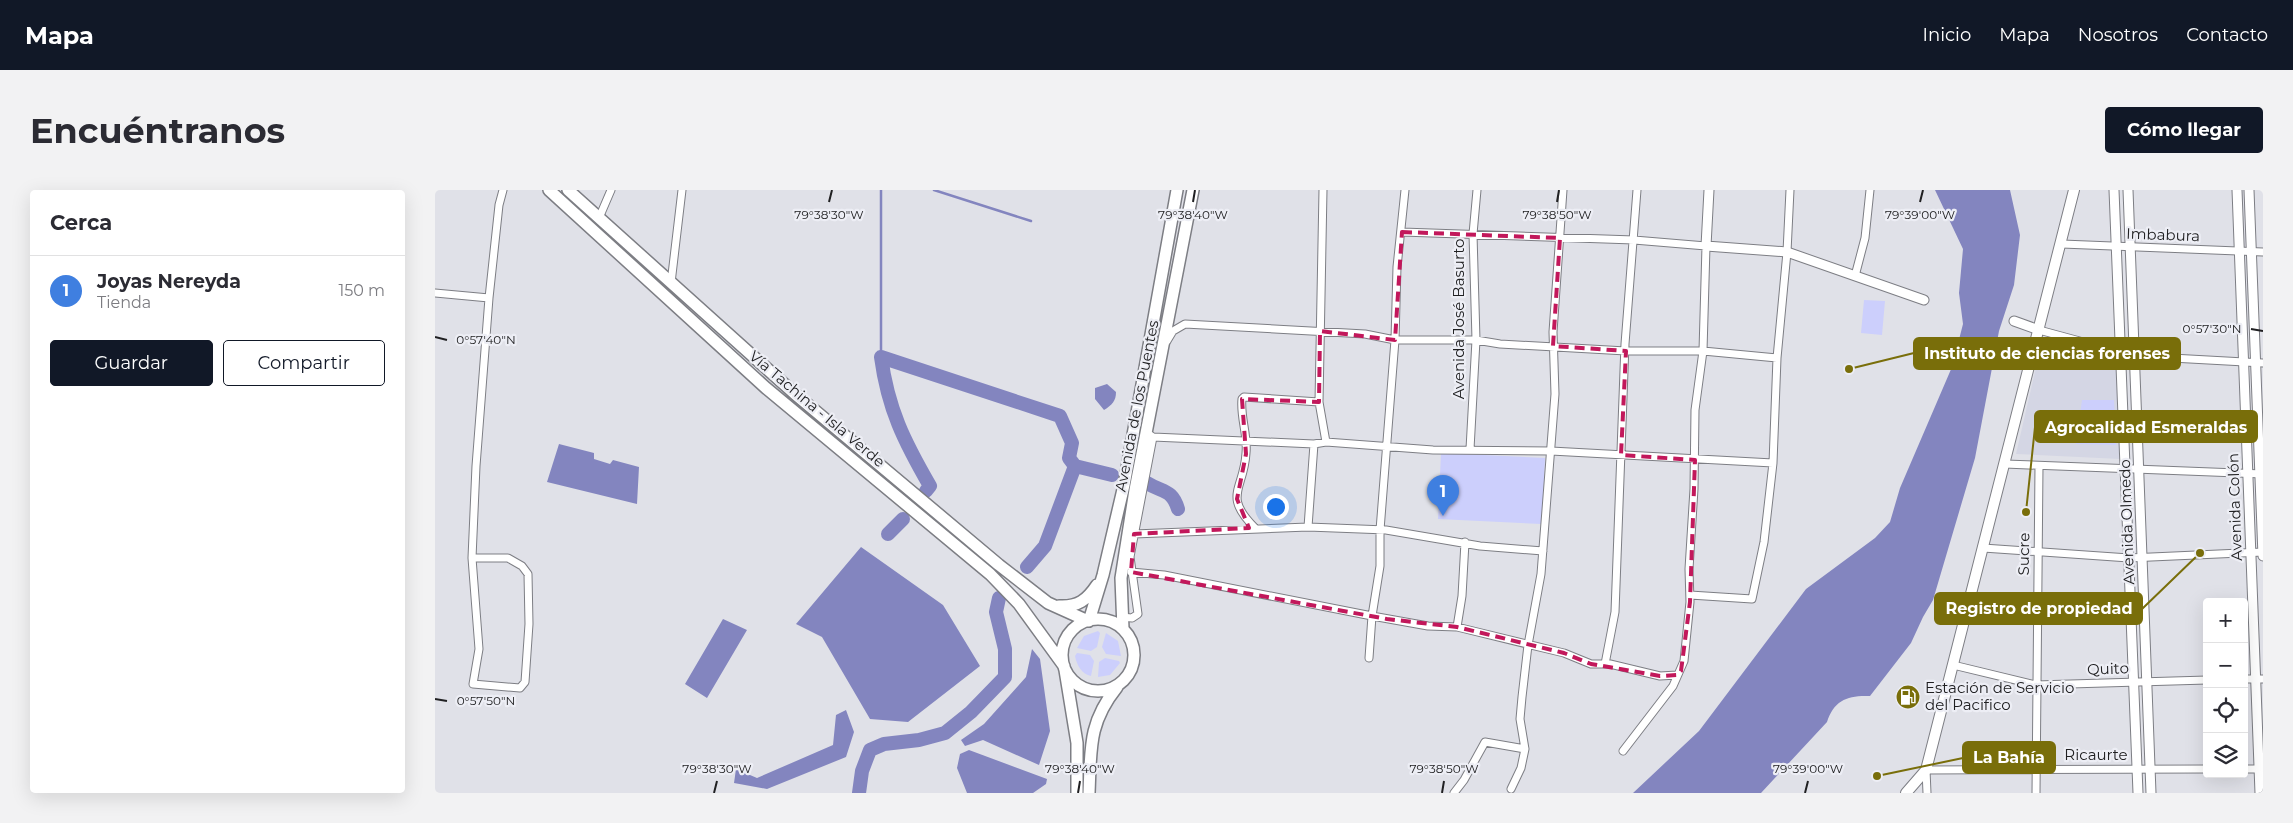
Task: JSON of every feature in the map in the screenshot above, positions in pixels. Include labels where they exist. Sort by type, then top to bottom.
[{"type":"main road","name":"Vía Tachina - Isla Verde","points":[[549,190],[766,388],[990,574],[1019,604],[1062,664]]},
{"type":"main road","name":"Vía Tachina - Isla Verde","points":[[567,190],[802,399],[1006,570],[1048,603],[1089,621]]},
{"type":"main road","name":"Avenida de los Puentes","points":[[1089,621],[1103,575],[1124,485],[1177,190]]},
{"type":"main road","name":"Avenida de los Puentes","points":[[1122,623],[1120,584],[1150,435],[1162,351],[1193,190]]},
{"type":"main road","points":[[1906,793],[1925,770],[2074,190]]},
{"type":"main road","points":[[1048,603],[1068,606],[1080,603],[1091,595],[1103,575]]},
{"type":"main road","points":[[1077,793],[1077,744],[1062,664],[1062,651],[1065,641],[1075,628],[1089,621],[1106,620],[1122,623],[1133,644],[1134,657],[1128,675],[1101,708],[1093,730],[1089,793]]},
{"type":"main road","points":[[1062,664],[1075,683],[1091,690],[1103,691],[1119,684]]},
{"type":"street","points":[[472,558],[508,558],[522,566],[528,574],[529,624],[525,682],[520,688],[473,684],[479,649],[472,558],[476,466],[489,298],[499,205],[503,190]]},
{"type":"street","points":[[599,218],[611,190]]},
{"type":"street","points":[[671,283],[682,190]]},
{"type":"street","points":[[1323,190],[1319,402],[1326,442]]},
{"type":"street","points":[[1369,658],[1372,616],[1380,566],[1380,530],[1395,340],[1397,268],[1405,190]]},
{"type":"street","name":"Avenida José Basurto","points":[[1470,449],[1476,340],[1473,234],[1477,190]]},
{"type":"street","points":[[1511,789],[1521,768],[1525,749],[1520,719],[1528,645],[1541,574],[1543,551],[1555,394],[1553,346],[1563,190]]},
{"type":"street","points":[[1605,664],[1615,612],[1625,344],[1637,190]]},
{"type":"street","points":[[1623,751],[1673,686],[1684,661],[1690,595],[1689,569],[1695,460],[1695,410],[1703,351],[1709,190]]},
{"type":"street","points":[[1690,595],[1752,599],[1764,542],[1773,463],[1777,358],[1787,252],[1790,190]]},
{"type":"street","points":[[1855,276],[1865,238],[1870,190]]},
{"type":"street","name":"Avenida Olmedo","points":[[2114,190],[2138,793]]},
{"type":"street","name":"Avenida Olmedo","points":[[2127,190],[2151,793]]},
{"type":"street","name":"Avenida Colón","points":[[2237,190],[2247,474],[2259,679],[2260,793]]},
{"type":"street","name":"Avenida Colón","points":[[2249,190],[2251,252],[2259,363],[2263,553]]},
{"type":"street","points":[[1402,232],[1634,240],[1787,252],[1924,300]]},
{"type":"street","name":"Imbabura","points":[[2061,244],[2263,252]]},
{"type":"street","points":[[435,293],[489,298]]},
{"type":"street","points":[[2014,321],[2121,354],[2259,363]]},
{"type":"street","points":[[1162,351],[1173,331],[1185,324],[1261,330],[1365,334],[1395,340],[1476,340],[1500,344],[1626,351],[1703,351],[1777,358]]},
{"type":"street","points":[[1255,528],[1242,515],[1237,499],[1237,488],[1247,454],[1241,401],[1244,397],[1319,402]]},
{"type":"street","points":[[1122,623],[1138,614],[1130,557],[1150,435],[1246,442],[1313,444],[1326,442],[1433,450],[1551,451],[1773,463]]},
{"type":"street","points":[[1308,527],[1313,444]]},
{"type":"street","points":[[2005,464],[2261,474]]},
{"type":"street","name":"Sucre","points":[[2036,793],[2039,466]]},
{"type":"street","points":[[1134,534],[1308,527],[1380,530],[1465,542],[1480,546],[1543,551]]},
{"type":"street","points":[[1457,628],[1462,596],[1465,542]]},
{"type":"street","points":[[1983,548],[2129,558],[2263,553]]},
{"type":"street","points":[[1131,572],[1164,575],[1428,626],[1457,628],[1563,653],[1591,664],[1605,664],[1660,676],[1677,676]]},
{"type":"street","name":"Quito","points":[[1953,665],[2036,685],[2203,680]]},
{"type":"street","points":[[1454,793],[1468,773],[1485,742],[1525,749]]},
{"type":"street","name":"Ricaurte","points":[[1925,770],[2203,769]]},
{"type":"street","points":[[2248,769],[2261,769]]},
{"type":"street","points":[[1925,770],[1927,793]]},
{"type":"highlighted area","points":[[1402,232],[1560,238],[1553,346],[1626,351],[1621,455],[1695,460],[1690,602],[1681,671],[1677,675],[1660,676],[1591,664],[1564,653],[1457,627],[1387,619],[1131,572],[1134,534],[1249,528],[1237,499],[1246,454],[1242,399],[1319,402],[1320,331],[1395,340]]},
{"type":"shaded area","points":[[1935,190],[2010,190],[2020,235],[2014,285],[1999,331],[1975,458],[1933,600],[1911,643],[1870,696],[1849,698],[1838,704],[1827,722],[1761,793],[1633,793],[1699,731],[1806,589],[1875,538],[1890,522],[1900,488],[1952,367],[1963,324],[1959,293],[1963,249]]},
{"type":"shaded area","points":[[1864,300],[1885,301],[1882,335],[1861,333]]},
{"type":"shaded area","points":[[2043,337],[2118,361],[2120,459],[2016,454]]},
{"type":"shaded area","points":[[1107,384],[1116,392],[1116,395],[1113,402],[1104,410],[1095,399],[1095,388]]},
{"type":"shaded area","points":[[2082,400],[2114,400],[2116,445],[2076,444]]},
{"type":"shaded area","points":[[559,444],[594,453],[594,459],[610,464],[613,460],[639,467],[637,504],[547,482]]},
{"type":"shaded area","points":[[1441,453],[1545,458],[1542,524],[1438,519]]},
{"type":"shaded area","points":[[861,547],[943,605],[980,666],[908,722],[870,719],[822,637],[796,624]]},
{"type":"shaded area","points":[[723,619],[747,630],[707,698],[685,684]]},
{"type":"shaded area","points":[[1098,631],[1100,633],[1097,647],[1091,651],[1077,648],[1084,636]]},
{"type":"shaded area","points":[[1106,633],[1118,641],[1121,656],[1106,654],[1102,647]]},
{"type":"shaded area","points":[[1032,649],[1040,659],[1050,731],[1039,765],[983,740],[965,746],[961,740],[984,724],[1026,677]]},
{"type":"shaded area","points":[[1077,653],[1090,655],[1094,661],[1091,676],[1085,673],[1079,666],[1075,656]]},
{"type":"shaded area","points":[[1105,658],[1119,661],[1120,663],[1110,675],[1098,677],[1099,662]]},
{"type":"shaded area","points":[[846,710],[854,732],[846,757],[767,789],[734,783],[736,769],[757,778],[833,745],[836,715]]},
{"type":"shaded area","points":[[969,750],[1047,779],[1046,784],[1033,793],[967,793],[957,768],[960,754]]},
{"type":"waterway","points":[[881,190],[881,357]]},
{"type":"waterway","points":[[934,190],[1031,221]]},
{"type":"waterway","points":[[926,491],[930,486],[898,424],[888,393],[881,357],[1060,416],[1072,443],[1069,458],[1075,466],[1112,475]]},
{"type":"waterway","points":[[1027,567],[1045,546],[1075,466]]},
{"type":"waterway","points":[[1147,483],[1170,495],[1178,509]]},
{"type":"waterway","points":[[888,534],[903,519]]},
{"type":"waterway","points":[[859,793],[862,771],[870,750],[884,744],[919,740],[945,733],[971,712],[1005,677],[1005,649],[996,612],[999,598]]},
{"type":"place","name":"Instituto de ciencias forenses","points":[[1849,369]]},
{"type":"place","name":"Agrocalidad Esmeraldas","points":[[2026,512]]},
{"type":"place","name":"Joyas Nereyda","points":[[1443,516]]},
{"type":"place","name":"Registro de propiedad","points":[[2200,553]]},
{"type":"place","name":"Estación de Servicio del Pacifico","points":[[1908,697]]},
{"type":"place","name":"La Bahía","points":[[1877,776]]}]
